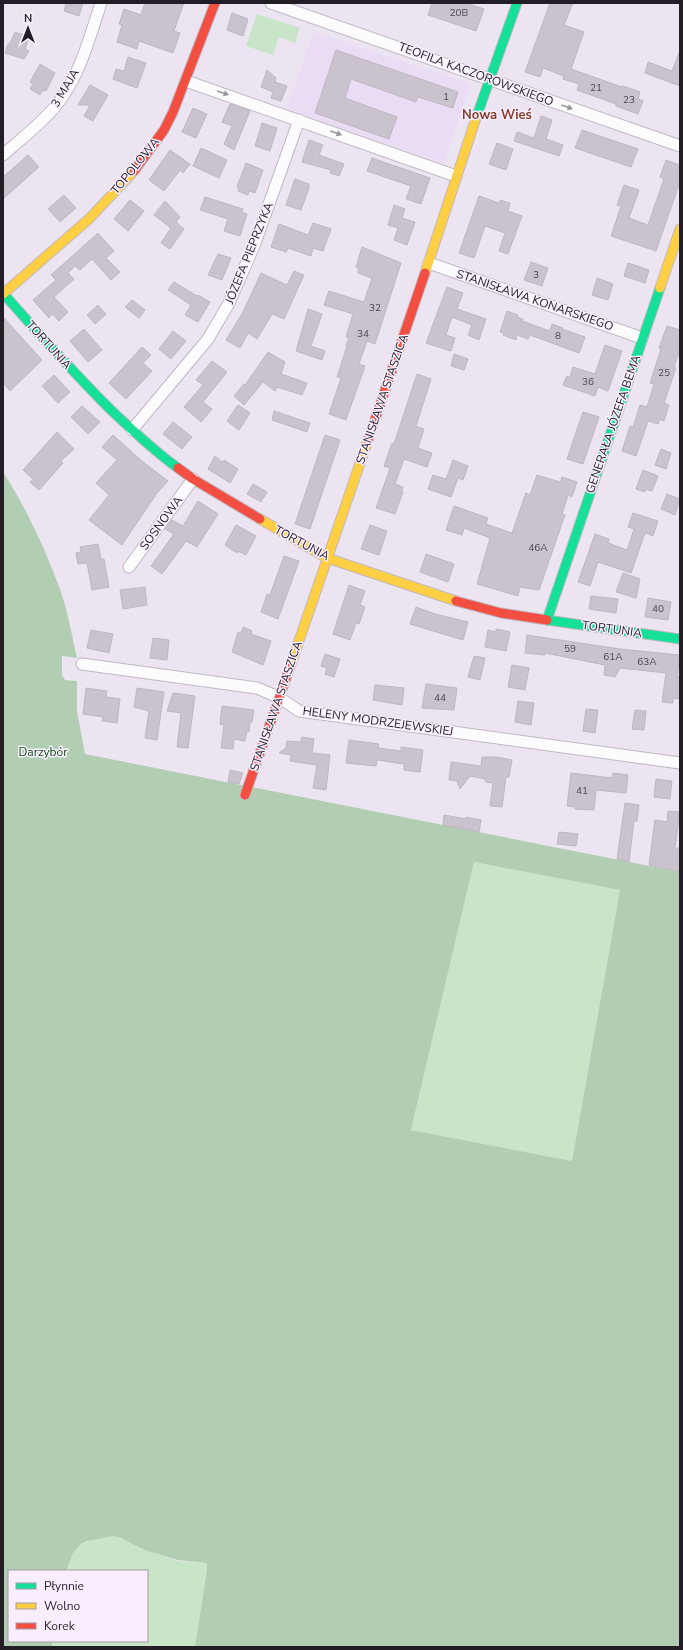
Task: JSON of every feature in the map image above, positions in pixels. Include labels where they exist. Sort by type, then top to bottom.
[{"type":"street","name":"3 MAJA","points":[[3,155],[42,120],[54,108],[64,94],[79,67],[101,3]]},
{"type":"street","name":"TOPOLOWA","points":[[3,294],[76,230],[113,195],[141,163],[167,125],[177,107],[215,3]]},
{"type":"street","name":"TEOFILA KACZOROWSKIEGO","points":[[271,3],[680,146]]},
{"type":"street","name":"STANISŁAWA STASZICA","points":[[245,795],[280,698],[429,263],[456,176],[491,79],[516,3]]},
{"type":"street","points":[[186,81],[456,176]]},
{"type":"street","name":"JÓZEFA PIEPRZYKA","points":[[132,430],[208,339],[229,303],[254,246],[299,120]]},
{"type":"street","name":"GENERAŁA JÓZEFA BEMA","points":[[547,620],[680,229]]},
{"type":"street","name":"STANISŁAWA KONARSKIEGO","points":[[429,263],[642,338]]},
{"type":"street","name":"TORTUNIA","points":[[3,294],[75,374],[132,430],[165,459],[193,479],[230,502],[327,558],[447,599],[501,613],[680,639]]},
{"type":"street","name":"SOSNOWA","points":[[129,567],[193,479]]},
{"type":"street","name":"HELENY MODRZEJEWSKIEJ","points":[[82,664],[257,688],[280,698],[299,711],[680,763]]},
{"type":"shaded area","points":[[314,32],[471,84],[444,163],[286,110]]},
{"type":"green space","points":[[257,14],[300,28],[295,43],[279,37],[273,55],[246,46]]},
{"type":"green space","name":"Darzybór","points":[[3,472],[35,530],[49,561],[61,592],[68,616],[77,658],[62,656],[62,675],[65,680],[77,681],[77,711],[85,754],[680,872],[680,1647],[195,1647],[207,1563],[178,1560],[147,1551],[121,1538],[113,1536],[87,1541],[81,1544],[73,1553],[66,1570],[8,1570],[8,1642],[52,1642],[52,1647],[3,1647]],"holes":[[[474,862],[620,890],[572,1161],[411,1130]]]},
{"type":"green space","points":[[474,862],[620,890],[572,1161],[411,1130]]},
{"type":"green space","points":[[113,1536],[129,1541],[147,1551],[178,1561],[207,1563],[195,1647],[52,1647],[52,1642],[148,1642],[148,1570],[66,1570],[69,1561],[77,1548],[88,1541]]},
{"type":"building","points":[[66,3],[83,3],[79,16],[64,11]]},
{"type":"building","points":[[145,3],[184,3],[174,31],[180,33],[173,53],[139,41],[137,49],[117,42],[122,25],[119,24],[124,9],[141,15]]},
{"type":"building","points":[[432,3],[465,3],[484,9],[476,31],[428,15]]},
{"type":"building","points":[[550,3],[573,3],[564,25],[584,32],[571,69],[640,92],[638,99],[643,101],[638,114],[616,106],[616,104],[577,90],[579,84],[563,79],[564,76],[543,68],[540,77],[525,72]]},
{"type":"building","points":[[232,13],[248,19],[243,36],[227,30]]},
{"type":"building","points":[[15,32],[29,37],[25,49],[29,51],[24,59],[5,53]]},
{"type":"building","points":[[336,50],[458,92],[453,108],[418,97],[416,102],[351,79],[345,98],[397,117],[389,139],[315,113]]},
{"type":"building","points":[[679,53],[680,86],[645,73],[648,62],[672,71]]},
{"type":"building","points":[[128,57],[146,63],[137,88],[113,79],[116,69],[124,71]]},
{"type":"building","points":[[40,64],[55,73],[46,91],[43,90],[40,95],[30,89],[33,84],[30,82]]},
{"type":"building","points":[[267,70],[276,78],[275,82],[287,86],[281,101],[271,98],[273,92],[261,87]]},
{"type":"building","points":[[90,85],[108,95],[93,121],[84,116],[90,105],[78,105]]},
{"type":"building","points":[[230,104],[250,111],[234,150],[224,144],[232,126],[222,122]]},
{"type":"building","points":[[193,108],[207,114],[196,138],[182,132]]},
{"type":"building","points":[[541,116],[552,120],[546,139],[563,145],[559,156],[514,141],[517,132],[534,138]]},
{"type":"building","points":[[262,123],[277,128],[270,151],[255,146]]},
{"type":"building","points":[[582,130],[638,149],[631,167],[575,148]]},
{"type":"building","points":[[309,140],[323,145],[319,155],[344,164],[339,176],[330,173],[331,170],[302,162]]},
{"type":"building","points":[[497,143],[513,149],[506,170],[489,164]]},
{"type":"building","points":[[201,148],[227,160],[219,178],[193,166]]},
{"type":"building","points":[[170,150],[190,164],[183,173],[180,170],[164,191],[149,180]]},
{"type":"building","points":[[28,155],[39,167],[3,199],[3,177]]},
{"type":"building","points":[[372,158],[430,178],[421,204],[406,199],[411,186],[367,171]]},
{"type":"building","points":[[666,160],[680,165],[680,182],[656,251],[611,236],[621,206],[617,205],[624,185],[639,190],[629,218],[648,225],[664,179],[660,177]]},
{"type":"building","points":[[246,163],[263,170],[255,193],[249,191],[248,195],[238,191],[239,188],[237,187]]},
{"type":"building","points":[[295,179],[309,184],[301,210],[286,205]]},
{"type":"building","points":[[64,195],[76,208],[60,222],[48,209]]},
{"type":"building","points":[[479,196],[499,203],[500,200],[510,203],[508,211],[522,216],[508,254],[499,251],[505,233],[485,226],[474,258],[459,253]]},
{"type":"building","points":[[205,197],[243,209],[242,212],[247,214],[240,236],[224,231],[228,219],[200,210]]},
{"type":"building","points":[[130,200],[144,211],[128,231],[114,219]]},
{"type":"building","points":[[165,201],[180,217],[176,222],[184,229],[170,249],[161,243],[171,228],[154,215]]},
{"type":"building","points":[[394,205],[405,209],[402,218],[415,222],[407,245],[394,240],[398,228],[388,225]]},
{"type":"building","points":[[313,223],[331,229],[323,251],[313,248],[311,256],[288,248],[286,252],[271,247],[279,224],[308,235]]},
{"type":"building","points":[[98,233],[114,251],[106,258],[120,272],[111,280],[92,259],[80,270],[75,266],[68,273],[74,279],[54,297],[68,312],[59,321],[52,314],[49,318],[33,300],[56,280],[51,275]]},
{"type":"building","points":[[362,247],[401,263],[375,344],[367,341],[359,364],[365,366],[346,420],[329,414],[341,378],[337,377],[347,346],[346,345],[349,338],[346,337],[353,314],[324,305],[329,291],[364,302],[372,278],[358,273],[359,269],[356,267]]},
{"type":"building","points":[[218,254],[231,258],[222,280],[208,275]]},
{"type":"building","points":[[531,262],[548,268],[542,286],[524,280]]},
{"type":"building","points":[[628,263],[649,270],[645,283],[624,276]]},
{"type":"building","points":[[294,271],[304,275],[284,319],[272,314],[257,339],[248,333],[240,348],[226,340],[243,312],[261,273],[287,285]]},
{"type":"building","points":[[597,278],[613,284],[608,300],[592,295]]},
{"type":"building","points":[[174,282],[210,302],[198,322],[185,315],[191,305],[168,290]]},
{"type":"building","points":[[447,287],[463,293],[457,309],[486,319],[479,340],[468,335],[472,325],[452,317],[446,335],[455,338],[451,351],[426,343]]},
{"type":"building","points":[[132,300],[145,310],[139,318],[125,307]]},
{"type":"building","points":[[98,305],[106,314],[95,324],[87,315]]},
{"type":"building","points":[[308,309],[322,314],[311,346],[325,351],[322,360],[296,351]]},
{"type":"building","points":[[507,311],[518,315],[517,317],[523,319],[522,321],[550,331],[552,324],[585,337],[579,353],[530,335],[528,339],[517,335],[516,340],[503,335],[504,333],[500,332]]},
{"type":"building","points":[[3,317],[42,360],[10,391],[3,383]]},
{"type":"building","points":[[667,326],[680,330],[680,350],[674,367],[676,368],[664,403],[669,405],[664,421],[660,419],[658,424],[648,421],[636,456],[622,451],[630,426],[633,427],[640,405],[647,407],[654,384],[650,383],[661,349],[659,348]]},
{"type":"building","points":[[84,329],[102,350],[88,362],[70,341]]},
{"type":"building","points":[[173,331],[186,341],[171,359],[159,349]]},
{"type":"building","points":[[605,345],[622,351],[608,391],[598,387],[595,396],[563,385],[567,376],[570,377],[573,367],[595,374]]},
{"type":"building","points":[[142,347],[151,355],[143,363],[152,371],[126,399],[109,383]]},
{"type":"building","points":[[268,352],[285,362],[281,374],[307,383],[302,395],[277,387],[275,391],[263,382],[244,405],[234,396],[244,384],[245,385]]},
{"type":"building","points":[[454,354],[468,359],[464,370],[451,366]]},
{"type":"building","points":[[212,361],[227,372],[203,402],[212,409],[201,422],[184,407],[203,385],[196,380]]},
{"type":"building","points":[[417,374],[431,379],[416,426],[424,429],[418,448],[432,453],[427,467],[404,459],[395,484],[403,487],[403,492],[395,514],[376,508],[390,468],[384,466],[392,443],[394,444]]},
{"type":"building","points":[[54,375],[70,392],[58,403],[42,386]]},
{"type":"building","points":[[238,405],[250,413],[239,430],[227,421]]},
{"type":"building","points":[[82,406],[100,422],[88,434],[71,417]]},
{"type":"building","points":[[274,411],[310,423],[307,432],[272,420]]},
{"type":"building","points":[[583,412],[599,417],[583,464],[567,459]]},
{"type":"building","points":[[173,422],[192,437],[182,449],[163,434]]},
{"type":"building","points":[[57,432],[74,449],[61,461],[63,463],[39,490],[30,482],[33,479],[23,470]]},
{"type":"building","points":[[113,435],[143,462],[168,481],[157,493],[122,545],[89,520],[109,495],[96,483],[117,460],[102,447]]},
{"type":"building","points":[[325,435],[340,440],[310,529],[295,524]]},
{"type":"building","points":[[661,449],[671,453],[666,469],[655,465]]},
{"type":"building","points":[[215,456],[222,462],[224,460],[238,469],[230,483],[208,469]]},
{"type":"building","points":[[453,460],[468,466],[463,480],[458,478],[451,497],[428,489],[433,475],[446,479]]},
{"type":"building","points":[[643,470],[658,476],[652,491],[646,489],[645,492],[636,489]]},
{"type":"building","points":[[537,475],[560,482],[562,477],[577,482],[572,497],[568,495],[562,514],[565,515],[539,590],[520,587],[518,596],[477,584],[490,538],[464,528],[462,535],[446,530],[454,506],[488,518],[486,524],[512,533],[526,493],[530,495]]},
{"type":"building","points":[[253,484],[267,492],[261,502],[247,494]]},
{"type":"building","points":[[667,494],[680,499],[675,515],[661,509]]},
{"type":"building","points":[[198,501],[218,514],[197,547],[186,541],[162,574],[151,566],[174,534],[165,529],[172,520],[183,526]]},
{"type":"building","points":[[633,513],[658,521],[653,536],[645,533],[631,573],[598,562],[590,586],[578,582],[595,534],[609,539],[608,543],[627,550],[634,529],[628,527]]},
{"type":"building","points":[[236,525],[256,536],[246,555],[238,551],[237,553],[225,545]]},
{"type":"building","points":[[370,525],[387,531],[379,555],[361,549]]},
{"type":"building","points":[[98,544],[101,559],[104,559],[109,587],[92,590],[87,563],[78,564],[76,553],[81,552],[80,547]]},
{"type":"building","points":[[426,554],[454,564],[448,582],[420,572]]},
{"type":"building","points":[[284,556],[299,561],[278,619],[261,612],[267,594],[270,595]]},
{"type":"building","points":[[623,573],[640,579],[636,598],[616,592]]},
{"type":"building","points":[[349,585],[365,591],[360,605],[365,607],[359,624],[356,623],[350,640],[333,634]]},
{"type":"building","points":[[145,587],[147,605],[123,609],[120,590]]},
{"type":"building","points":[[591,596],[618,599],[616,613],[589,609]]},
{"type":"building","points":[[648,598],[671,602],[668,620],[645,617]]},
{"type":"building","points":[[416,607],[435,614],[468,622],[463,640],[410,624]]},
{"type":"building","points":[[243,627],[252,631],[251,634],[271,641],[263,665],[232,652],[238,632],[241,633]]},
{"type":"building","points":[[496,629],[510,632],[506,651],[485,647],[488,630],[496,632]]},
{"type":"building","points":[[91,630],[113,634],[109,653],[87,648]]},
{"type":"building","points":[[527,635],[620,649],[680,655],[677,677],[680,677],[680,699],[673,698],[673,703],[662,702],[666,673],[620,668],[615,677],[604,675],[605,665],[545,653],[545,655],[525,653]]},
{"type":"building","points":[[153,638],[169,640],[167,660],[150,658]]},
{"type":"building","points":[[325,654],[340,659],[334,677],[325,674],[327,668],[321,666]]},
{"type":"building","points":[[474,656],[485,658],[480,680],[468,677]]},
{"type":"building","points":[[512,665],[529,668],[525,690],[508,687]]},
{"type":"building","points":[[426,684],[457,688],[454,710],[422,708]]},
{"type":"building","points":[[375,685],[404,688],[402,705],[373,700]]},
{"type":"building","points":[[86,688],[107,691],[106,697],[120,699],[117,723],[102,721],[103,717],[83,714]]},
{"type":"building","points":[[137,688],[164,692],[157,740],[145,738],[149,711],[134,707]]},
{"type":"building","points":[[173,693],[195,696],[188,748],[177,747],[181,713],[167,711]]},
{"type":"building","points":[[518,701],[534,703],[531,725],[515,722]]},
{"type":"building","points":[[222,706],[254,710],[252,722],[250,722],[249,732],[247,731],[245,741],[234,739],[233,749],[221,748],[224,725],[220,724]]},
{"type":"building","points":[[586,709],[598,710],[595,733],[583,731]]},
{"type":"building","points":[[635,710],[646,711],[644,730],[632,729]]},
{"type":"building","points":[[302,737],[314,739],[312,753],[330,755],[326,790],[313,788],[317,765],[290,761],[291,755],[279,753],[286,748],[287,741],[301,742]]},
{"type":"building","points":[[349,740],[379,744],[378,748],[401,751],[401,747],[423,750],[420,772],[404,770],[404,764],[377,760],[376,766],[346,763]]},
{"type":"building","points":[[482,757],[497,757],[512,760],[509,777],[506,777],[502,807],[490,806],[493,783],[486,782],[485,779],[470,776],[460,789],[457,781],[449,780],[451,762],[481,766]]},
{"type":"building","points":[[230,770],[243,773],[239,784],[228,782]]},
{"type":"building","points":[[571,773],[612,778],[613,773],[628,775],[626,793],[596,790],[594,810],[575,809],[575,807],[567,806]]},
{"type":"building","points":[[656,779],[672,781],[670,799],[654,797]]},
{"type":"building","points":[[625,803],[639,805],[637,821],[634,821],[629,862],[617,859]]},
{"type":"building","points":[[668,811],[680,812],[675,848],[680,848],[680,872],[649,865],[655,820],[667,822]]},
{"type":"building","points":[[444,815],[481,820],[479,832],[443,825]]},
{"type":"building","points":[[559,832],[578,834],[576,846],[557,844]]},
{"type":"traffic: fast","points":[[476,118],[517,3]]},
{"type":"traffic: fast","points":[[547,620],[660,288]]},
{"type":"traffic: fast","points":[[3,293],[111,410],[135,433],[178,468]]},
{"type":"traffic: fast","points":[[547,620],[680,639]]},
{"type":"traffic: slow","points":[[425,273],[476,118]]},
{"type":"traffic: slow","points":[[3,294],[90,218],[134,171]]},
{"type":"traffic: slow","points":[[660,288],[680,229]]},
{"type":"traffic: slow","points":[[290,667],[368,440]]},
{"type":"traffic: slow","points":[[260,519],[327,558],[456,601]]},
{"type":"traffic: jam","points":[[134,171],[164,130],[173,112],[215,3]]},
{"type":"traffic: jam","points":[[368,440],[425,273]]},
{"type":"traffic: jam","points":[[178,468],[193,479],[260,519]]},
{"type":"traffic: jam","points":[[456,601],[501,613],[547,620]]},
{"type":"traffic: jam","points":[[245,795],[290,667]]},
{"type":"district","name":"Nowa Wieś","points":[[497,115]]}]
